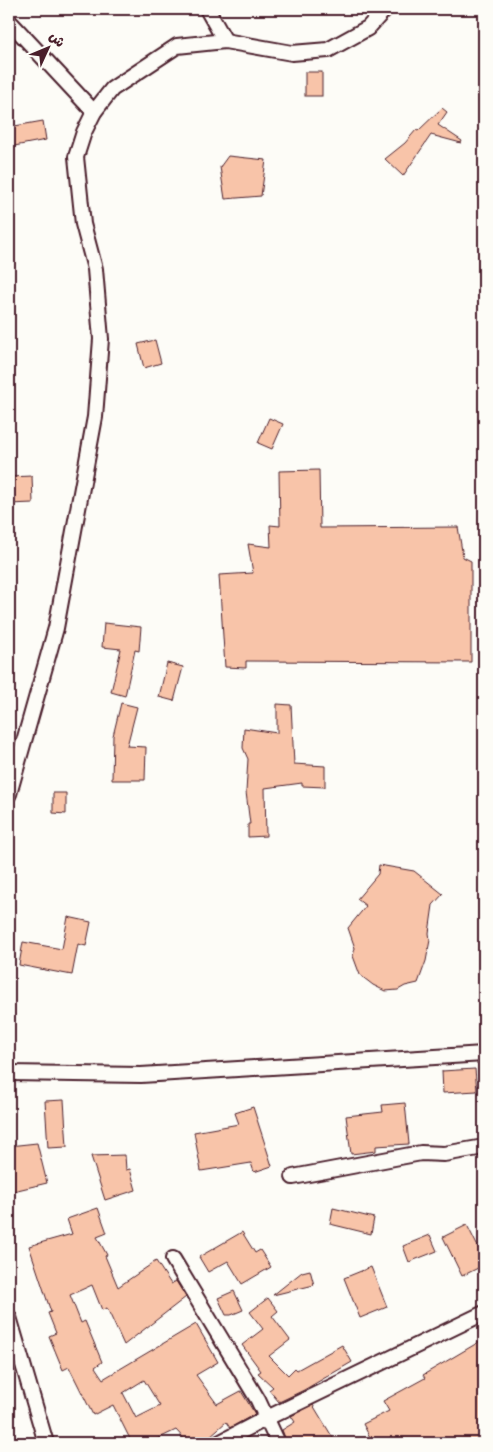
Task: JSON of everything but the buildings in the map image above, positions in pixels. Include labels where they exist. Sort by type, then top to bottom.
[{"type":"street","points":[[207,9],[224,41]]},
{"type":"street","points":[[9,794],[14,755],[56,628],[95,417],[102,339],[95,270],[83,224],[76,157],[84,132],[94,112],[112,89],[177,46],[224,41],[292,53],[328,50],[368,28],[385,9]]},
{"type":"street","points":[[9,21],[94,112]]},
{"type":"street","points":[[9,1074],[141,1075],[484,1054]]},
{"type":"street","points":[[293,1177],[412,1154],[444,1154],[484,1147]]},
{"type":"street","points":[[173,1259],[258,1400],[265,1419],[278,1443]]},
{"type":"street","points":[[219,1443],[484,1313]]},
{"type":"street","points":[[9,1317],[46,1443]]}]
